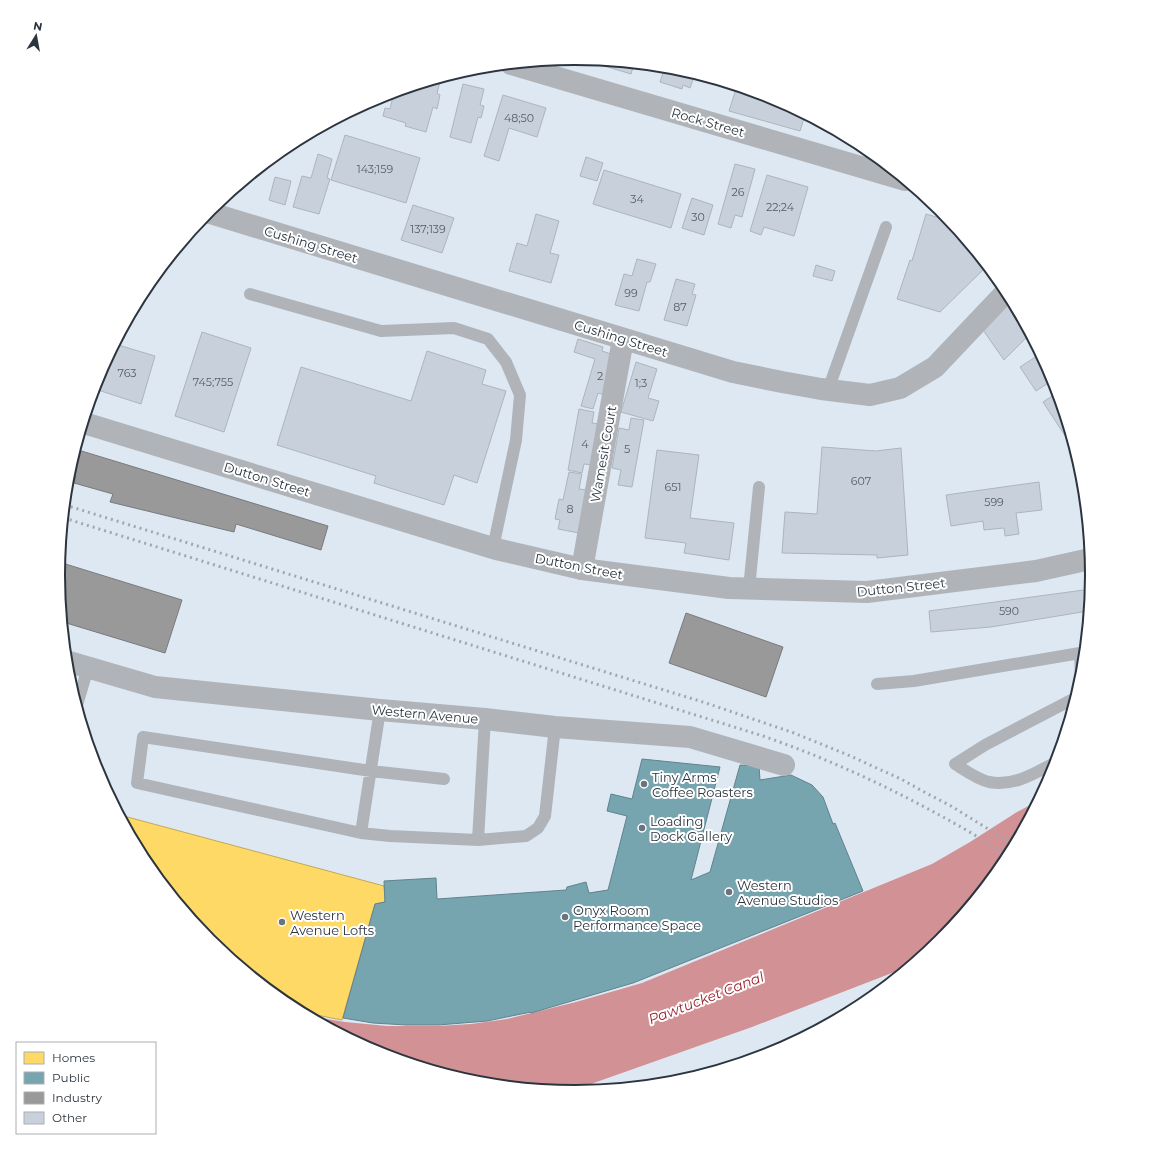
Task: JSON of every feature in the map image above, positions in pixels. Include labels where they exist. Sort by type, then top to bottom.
[{"type":"street","name":"Rock Street","points":[[523,68],[892,176]]},
{"type":"street","name":"Cushing Street","points":[[214,214],[733,372],[828,390],[870,395],[900,388],[935,367],[1002,296]]},
{"type":"street","name":"Wamesit Court","points":[[582,569],[623,339]]},
{"type":"street","name":"Dutton Street","points":[[88,424],[493,548],[582,569],[729,588],[867,592],[1036,571],[1085,560]]},
{"type":"street","name":"Western Avenue","points":[[73,663],[155,688],[486,719],[555,727],[690,737],[784,765]]},
{"type":"lane","points":[[828,390],[886,227]]},
{"type":"lane","points":[[250,294],[381,332],[454,328],[488,339],[506,362],[520,395],[516,440],[493,548]]},
{"type":"lane","points":[[749,589],[759,487]]},
{"type":"lane","points":[[877,684],[914,680],[1079,652]]},
{"type":"lane","points":[[80,696],[88,668]]},
{"type":"lane","points":[[1047,766],[1019,781],[989,782],[978,778],[955,764],[985,745],[1069,701]]},
{"type":"lane","points":[[361,833],[380,710]]},
{"type":"lane","points":[[478,840],[486,719]]},
{"type":"lane","points":[[444,779],[371,771],[143,738],[137,783],[361,833],[390,836],[478,840],[526,836],[538,828],[545,816],[555,727]]},
{"type":"water","name":"Pawtucket Canal","points":[[1030,805],[1017,830],[980,885],[936,936],[894,972],[752,1027],[589,1085],[542,1084],[508,1081],[443,1068],[380,1046],[323,1018],[387,1026],[438,1026],[471,1024],[507,1019],[576,1002],[642,983],[932,864]]},
{"type":"building: Homes","name":"Western Avenue Lofts","points":[[126,817],[384,886],[385,902],[375,904],[342,1020],[317,1015],[292,999],[265,980],[214,936],[170,885],[133,830]]},
{"type":"building: Public","name":"Western Avenue Studios","points":[[642,759],[720,767],[691,880],[710,872],[740,765],[759,766],[760,780],[791,775],[812,785],[823,797],[833,824],[835,823],[863,891],[633,983],[531,1013],[487,1021],[438,1025],[373,1023],[343,1018],[375,904],[385,902],[384,881],[436,878],[437,899],[566,890],[567,887],[586,882],[589,893],[608,890],[627,816],[607,811],[611,794],[632,799]]},
{"type":"building: Industry","points":[[80,451],[328,526],[321,550],[236,524],[234,532],[110,502],[113,494],[74,483]]},
{"type":"building: Industry","points":[[65,564],[182,600],[165,653],[67,623]]},
{"type":"building: Industry","points":[[686,613],[783,647],[766,697],[669,663]]},
{"type":"building: Other","points":[[604,66],[633,68],[631,74]]},
{"type":"building: Other","points":[[663,73],[693,79],[690,88],[683,85],[682,89],[660,82]]},
{"type":"building: Other","points":[[440,83],[437,93],[440,95],[437,109],[433,107],[426,132],[405,126],[406,123],[383,116],[385,108],[390,109],[392,99]]},
{"type":"building: Other","points":[[463,84],[484,89],[480,105],[484,106],[481,118],[478,117],[471,143],[450,137]]},
{"type":"building: Other","points":[[735,91],[770,104],[804,119],[800,131],[729,111]]},
{"type":"building: Other","points":[[503,95],[546,108],[537,137],[509,128],[499,161],[484,156]]},
{"type":"building: Other","points":[[345,135],[420,158],[406,203],[331,180]]},
{"type":"building: Other","points":[[318,154],[332,159],[327,178],[330,179],[319,214],[293,207],[302,176],[311,178]]},
{"type":"building: Other","points":[[586,157],[603,163],[597,181],[580,176]]},
{"type":"building: Other","points":[[735,164],[755,169],[742,217],[735,215],[731,228],[718,224]]},
{"type":"building: Other","points":[[604,170],[681,194],[671,228],[593,204]]},
{"type":"building: Other","points":[[767,175],[808,187],[794,236],[764,227],[761,235],[750,231]]},
{"type":"building: Other","points":[[275,177],[291,181],[285,205],[269,200]]},
{"type":"building: Other","points":[[692,198],[713,205],[704,235],[682,228]]},
{"type":"building: Other","points":[[413,205],[454,218],[442,253],[401,240]]},
{"type":"building: Other","points":[[536,214],[559,221],[550,253],[559,255],[551,283],[509,271],[517,243],[527,246]]},
{"type":"building: Other","points":[[926,214],[939,218],[983,270],[940,312],[897,299],[910,260],[912,261]]},
{"type":"building: Other","points":[[637,259],[656,264],[650,282],[647,282],[639,311],[615,305],[624,274],[632,276]]},
{"type":"building: Other","points":[[816,265],[835,271],[832,281],[813,276]]},
{"type":"building: Other","points":[[676,279],[695,284],[692,294],[696,295],[687,326],[664,320]]},
{"type":"building: Other","points":[[1008,305],[1026,338],[1004,360],[983,330]]},
{"type":"building: Other","points":[[202,332],[251,348],[224,432],[175,416]]},
{"type":"building: Other","points":[[578,339],[603,347],[602,351],[617,356],[605,395],[598,393],[593,409],[581,406],[595,359],[574,352]]},
{"type":"building: Other","points":[[120,345],[155,356],[141,404],[100,391]]},
{"type":"building: Other","points":[[427,351],[486,370],[482,384],[506,391],[477,483],[454,475],[444,505],[374,483],[376,476],[277,445],[301,367],[411,401]]},
{"type":"building: Other","points":[[1036,357],[1047,384],[1036,391],[1020,367]]},
{"type":"building: Other","points":[[636,362],[657,369],[648,398],[659,401],[653,421],[621,412]]},
{"type":"building: Other","points":[[1052,396],[1066,438],[1043,402]]},
{"type":"building: Other","points":[[579,409],[594,412],[592,423],[600,424],[593,465],[584,464],[582,473],[568,470]]},
{"type":"building: Other","points":[[631,418],[644,420],[632,487],[618,485],[621,470],[612,468],[619,428],[629,430]]},
{"type":"building: Other","points":[[822,447],[876,451],[901,448],[908,555],[877,558],[877,555],[782,553],[785,512],[817,514]]},
{"type":"building: Other","points":[[657,450],[699,455],[690,518],[734,523],[729,560],[684,553],[686,543],[645,538]]},
{"type":"building: Other","points":[[569,472],[582,474],[579,489],[587,490],[579,533],[558,529],[560,520],[555,519],[559,499],[563,500]]},
{"type":"building: Other","points":[[1039,482],[1042,510],[1016,513],[1019,534],[1005,536],[1004,528],[984,530],[983,521],[951,526],[946,495]]},
{"type":"building: Other","points":[[1085,590],[1084,612],[991,627],[931,632],[929,611]]},
{"type":"railway","points":[[69,506],[706,703],[794,733],[901,779],[951,806],[1009,842]]},
{"type":"railway","points":[[68,519],[763,736],[810,753],[877,783],[921,805],[1002,853]]},
{"type":"place","name":"Tiny Arms Coffee Roasters","points":[[644,784]]},
{"type":"place","name":"Loading Dock Gallery","points":[[642,828]]},
{"type":"place","name":"Western Avenue Studios","points":[[729,892]]},
{"type":"place","name":"Onyx Room Performance Space","points":[[565,917]]},
{"type":"place","name":"Western Avenue Lofts","points":[[282,922]]}]
